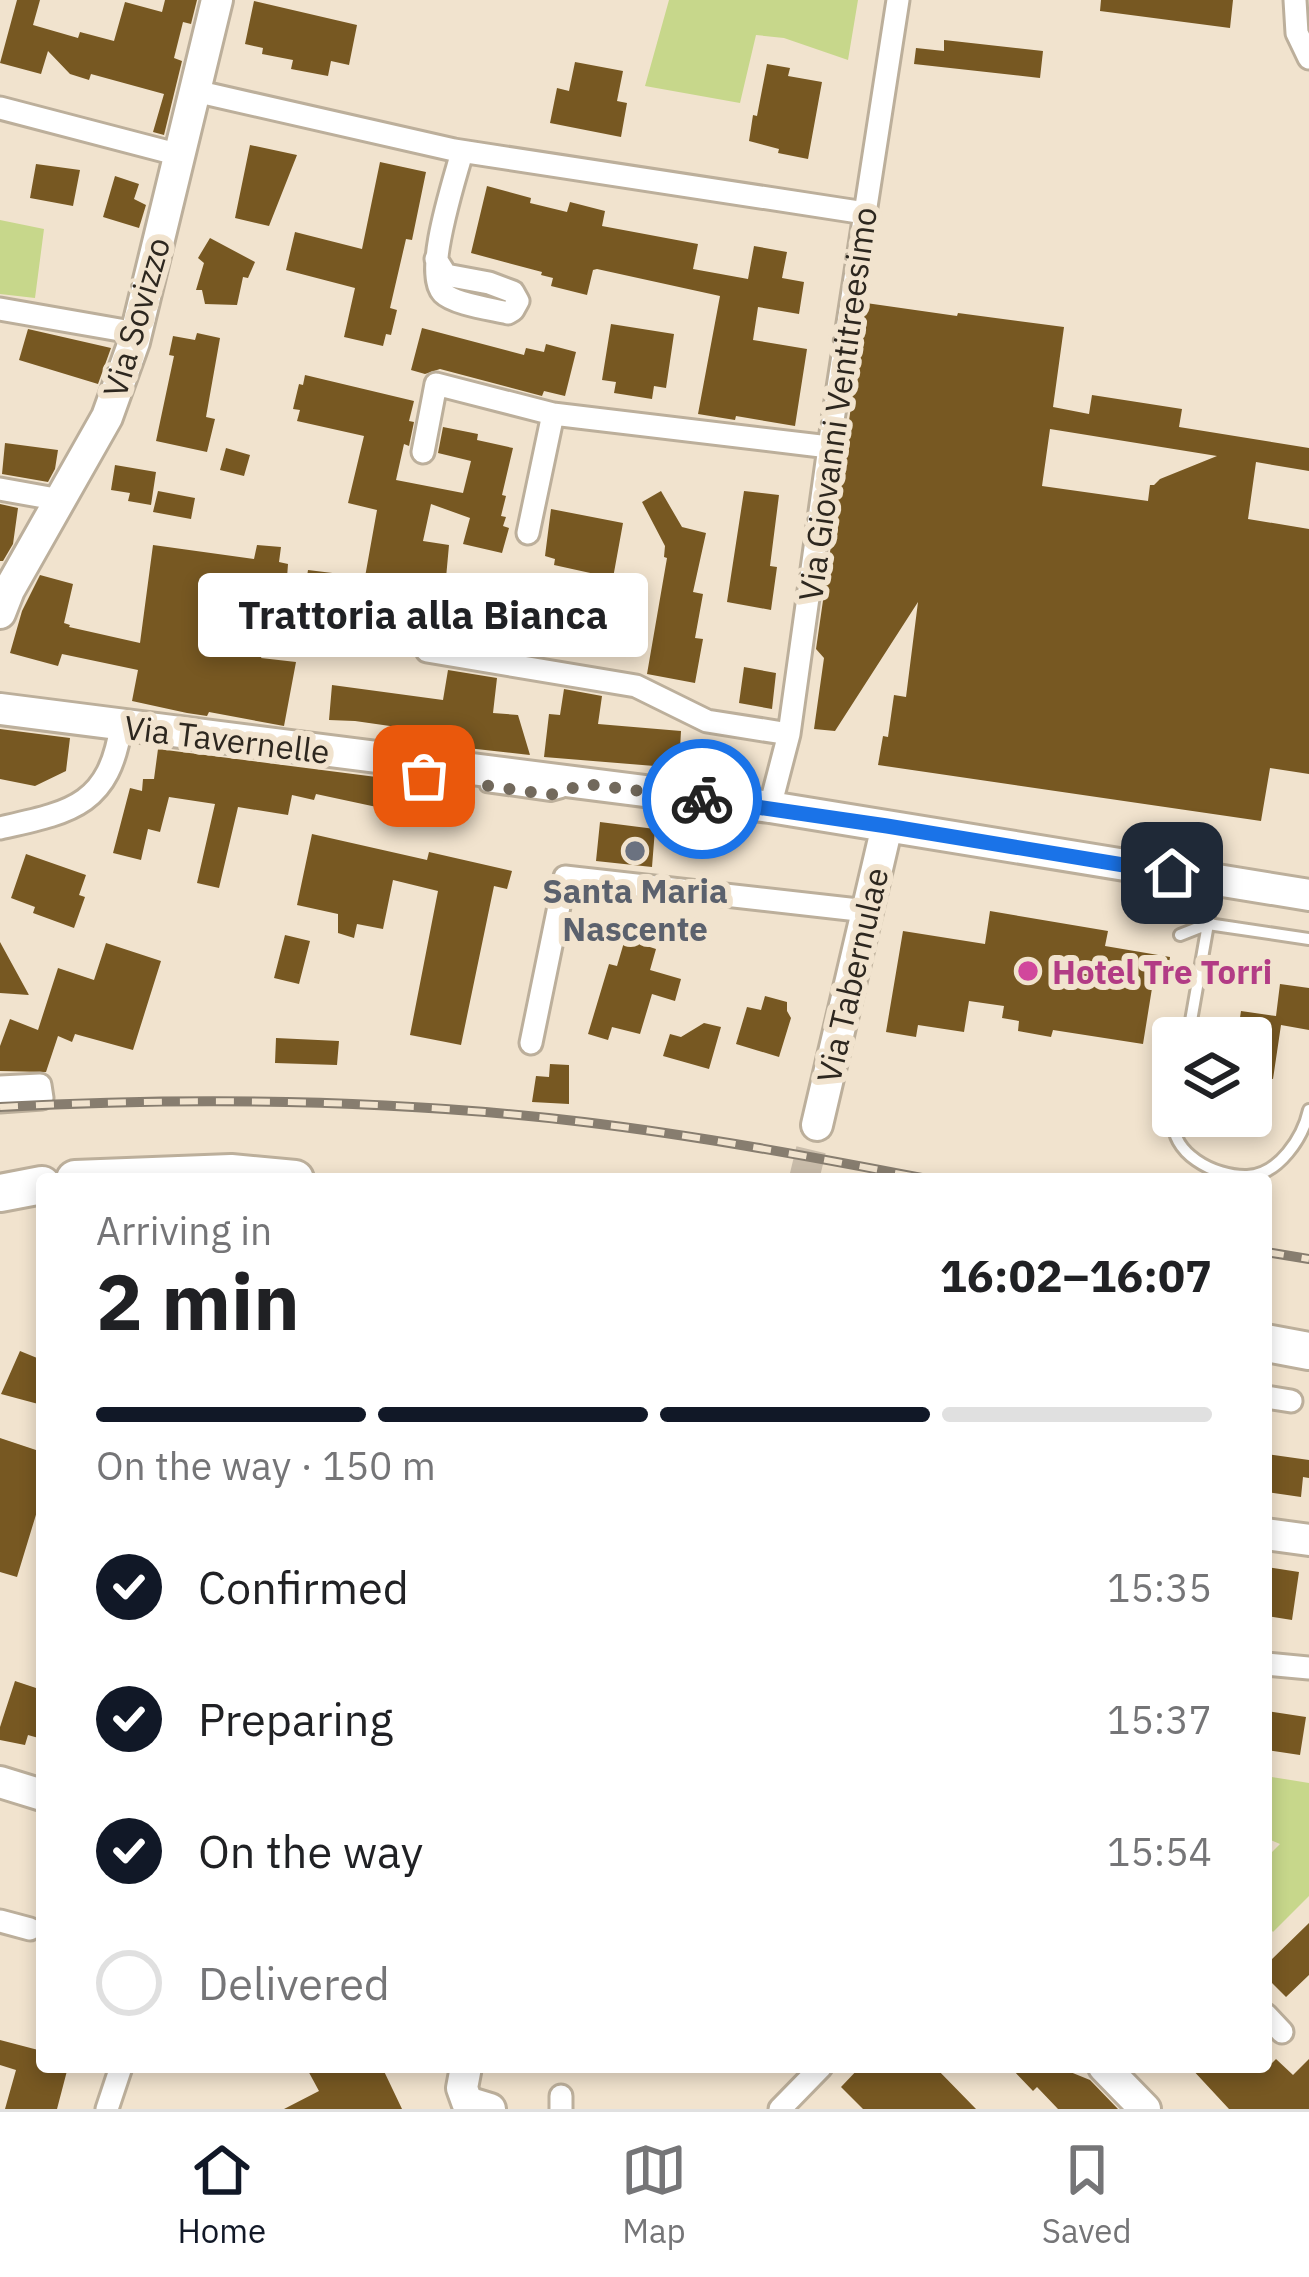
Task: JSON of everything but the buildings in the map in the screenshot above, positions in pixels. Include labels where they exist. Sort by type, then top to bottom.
[{"type":"main road","name":"Via Sovizzo","points":[[0,613],[107,417],[136,333],[218,0]]},
{"type":"main road","name":"Via Tavernelle","points":[[0,709],[418,769],[770,808],[1309,895]]},
{"type":"main road","name":"Via Tabernulae","points":[[817,1125],[887,826]]},
{"type":"main road","points":[[0,1192],[36,1186]]},
{"type":"main road","points":[[1272,1344],[1309,1351]]},
{"type":"main road","points":[[1272,1535],[1309,1540]]},
{"type":"main road","points":[[0,1782],[36,1793]]},
{"type":"main road","points":[[465,2073],[462,2088],[474,2107]]},
{"type":"main road","points":[[1110,2073],[1145,2109]]},
{"type":"street","name":"Via Giovanni Ventitreesimo","points":[[770,808],[789,734],[898,0]]},
{"type":"street","points":[[1295,0],[1298,33],[1309,58]]},
{"type":"street","points":[[195,91],[462,152],[865,213]]},
{"type":"street","points":[[0,108],[180,155]]},
{"type":"street","points":[[436,259],[462,152]]},
{"type":"street","points":[[0,309],[136,333]]},
{"type":"street","points":[[423,452],[436,384],[553,414],[830,447]]},
{"type":"street","points":[[528,532],[553,414]]},
{"type":"street","points":[[0,489],[61,500]]},
{"type":"street","points":[[427,652],[636,686],[707,721],[789,734]]},
{"type":"street","points":[[0,828],[77,807],[99,788],[116,757],[121,726]]},
{"type":"street","points":[[531,1043],[560,871],[867,911]]},
{"type":"street","points":[[0,1087],[40,1085],[42,1098],[0,1101]]},
{"type":"street","points":[[1272,1398],[1291,1401]]},
{"type":"street","points":[[1272,1665],[1309,1668]]},
{"type":"street","points":[[0,1921],[30,1929]]},
{"type":"street","points":[[107,2109],[119,2073]]},
{"type":"street","points":[[780,2109],[815,2073]]},
{"type":"lane","points":[[466,783],[550,795],[586,784]]},
{"type":"lane","points":[[1192,1017],[1214,880]]},
{"type":"lane","points":[[1180,935],[1208,923],[1309,939]]},
{"type":"lane","points":[[1260,1173],[1276,1165],[1305,1128],[1309,1110]]},
{"type":"lane","points":[[1177,1137],[1191,1157],[1206,1167],[1231,1173]]},
{"type":"green space","points":[[669,0],[858,0],[848,60],[784,38],[756,35],[740,103],[645,86]]},
{"type":"green space","points":[[0,220],[44,229],[35,298],[0,294]]},
{"type":"green space","points":[[1272,1777],[1309,1783],[1309,1896],[1273,1932],[1272,1852],[1280,1844],[1272,1841]]},
{"type":"tunnel","points":[[805,1173],[817,1125]]},
{"type":"railway","points":[[0,1107],[219,1101],[511,1114],[670,1134],[895,1173]]},
{"type":"railway","points":[[1272,1253],[1309,1259]]},
{"type":"way so far","points":[[424,776],[550,795],[586,784],[702,799]]},
{"type":"place","name":"Trattoria alla Bianca","points":[[424,776]]},
{"type":"place","name":"Santa Maria Nascente","points":[[635,851]]},
{"type":"place","name":"Hotel Tre Torri","points":[[1028,971]]},
{"type":"route","points":[[702,799],[1172,873]]}]
